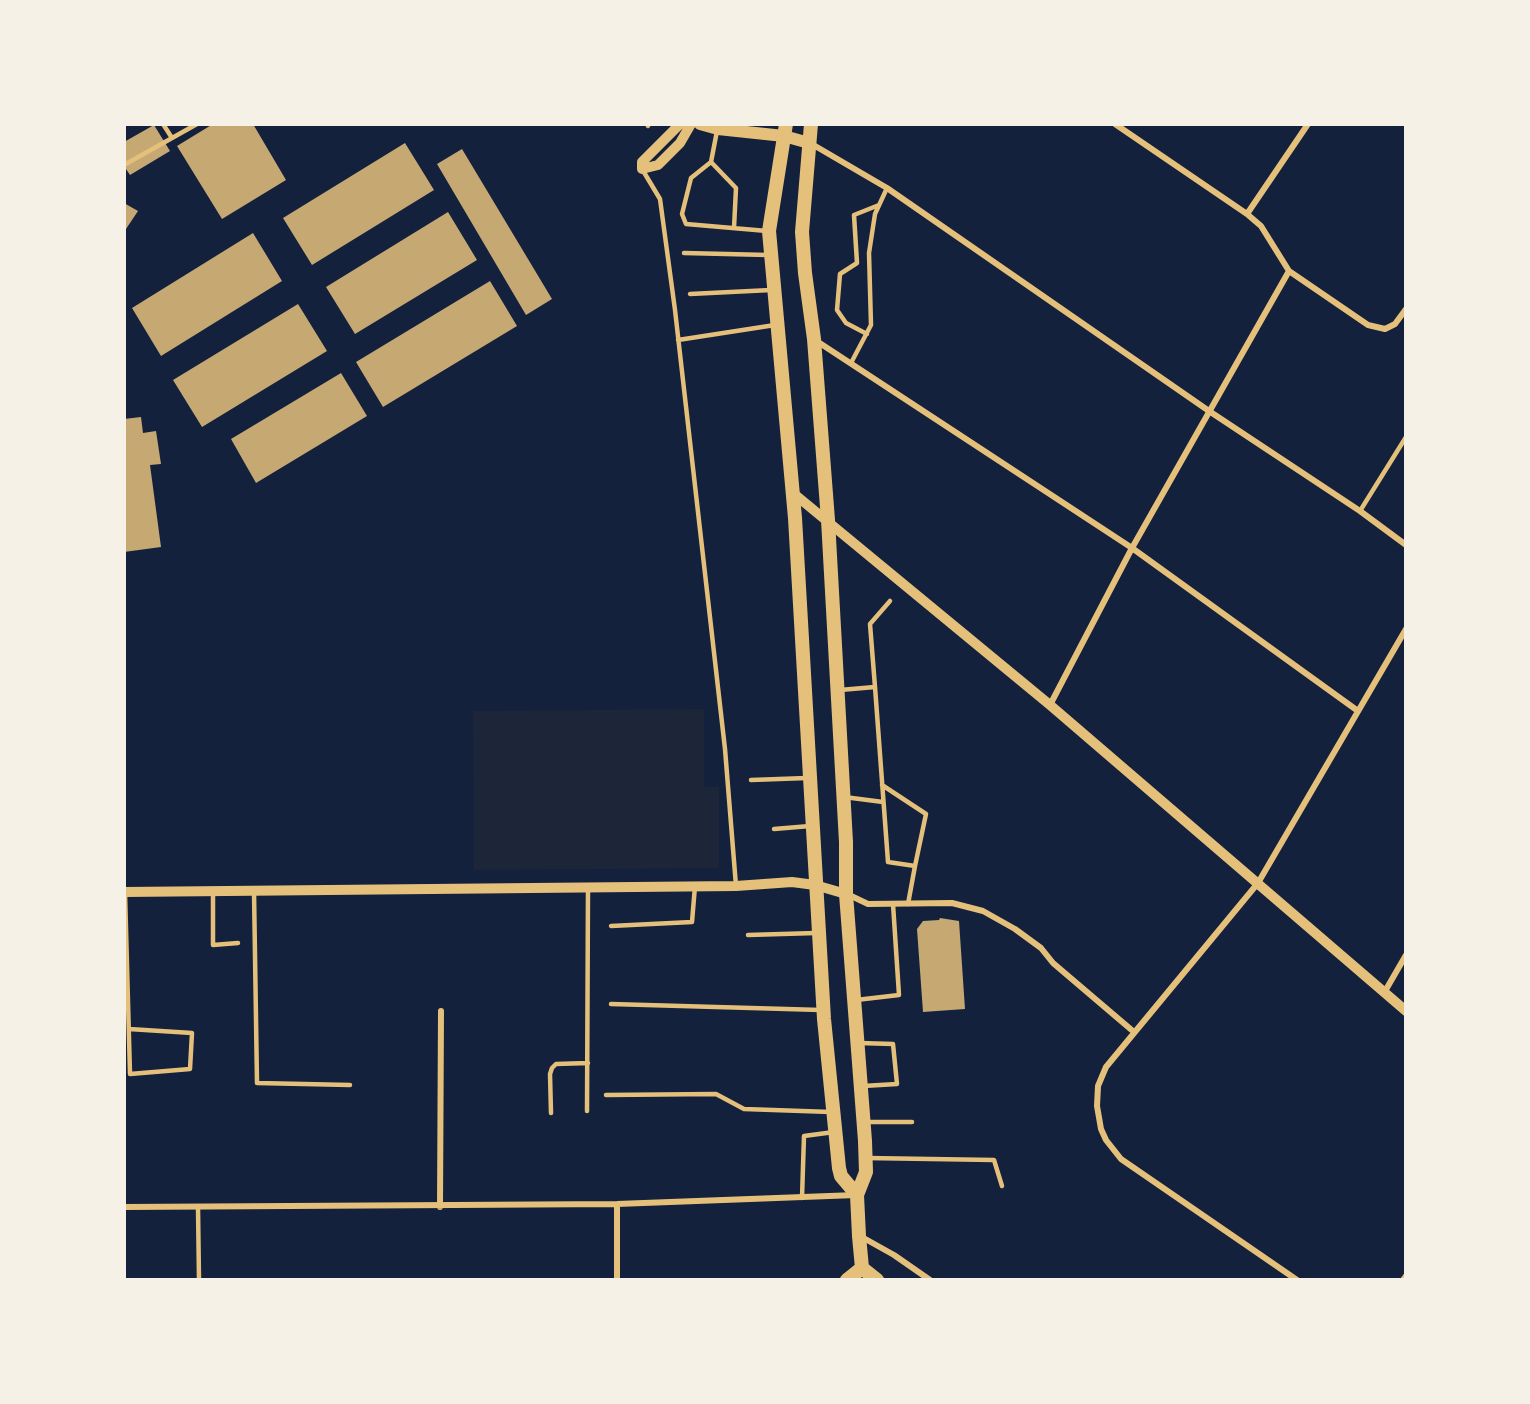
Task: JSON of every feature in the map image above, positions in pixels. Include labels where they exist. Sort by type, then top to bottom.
[{"type":"main road","points":[[700,124],[718,129],[785,130],[809,143]]},
{"type":"main road","points":[[811,124],[802,232],[804,273],[814,339],[828,520],[846,894],[862,1086],[866,1172],[857,1195],[862,1268],[877,1280]]},
{"type":"main road","points":[[785,130],[769,231],[793,493],[812,826],[833,1112],[841,1176],[857,1195]]},
{"type":"main road","points":[[847,1280],[862,1268]]},
{"type":"street","points":[[680,124],[642,162],[642,169],[658,165],[680,143],[691,124]]},
{"type":"street","points":[[1115,124],[1247,214],[1261,226],[1289,271],[1368,325],[1384,329],[1395,324],[1406,309]]},
{"type":"street","points":[[1247,214],[1308,124]]},
{"type":"street","points":[[809,143],[887,188],[1406,545]]},
{"type":"street","points":[[1050,705],[1132,548],[1289,271]]},
{"type":"street","points":[[814,339],[1132,548],[1358,711]]},
{"type":"street","points":[[793,493],[1050,705],[1406,1011]]},
{"type":"street","points":[[1296,1280],[1121,1159],[1106,1140],[1098,1118],[1098,1086],[1106,1067],[1258,883],[1406,628]]},
{"type":"street","points":[[125,892],[736,886],[792,882],[816,885],[846,894],[868,904],[952,903],[983,911],[1015,929],[1041,948],[1053,963],[1134,1032]]},
{"type":"street","points":[[1384,993],[1406,955]]},
{"type":"street","points":[[440,1207],[441,1011]]},
{"type":"street","points":[[124,1207],[440,1207],[617,1204],[857,1195]]},
{"type":"street","points":[[617,1204],[617,1280]]},
{"type":"street","points":[[860,1236],[894,1255],[930,1280]]},
{"type":"lane","points":[[163,124],[172,138]]},
{"type":"lane","points":[[124,165],[197,124]]},
{"type":"lane","points":[[718,129],[711,162],[691,178],[682,214],[686,224],[769,231]]},
{"type":"lane","points":[[711,162],[736,188],[734,228]]},
{"type":"lane","points":[[642,169],[660,199],[725,749],[736,886]]},
{"type":"lane","points":[[851,363],[871,325],[869,253],[875,214],[887,188]]},
{"type":"lane","points":[[867,334],[846,323],[837,310],[840,274],[857,263],[854,215],[879,205]]},
{"type":"lane","points":[[684,253],[771,255]]},
{"type":"lane","points":[[690,294],[774,290]]},
{"type":"lane","points":[[678,340],[778,325]]},
{"type":"lane","points":[[1360,512],[1406,437]]},
{"type":"lane","points":[[890,601],[870,624],[888,862],[915,867]]},
{"type":"lane","points":[[837,690],[875,687]]},
{"type":"lane","points":[[751,780],[810,778]]},
{"type":"lane","points":[[882,785],[926,814],[908,904]]},
{"type":"lane","points":[[843,797],[883,802]]},
{"type":"lane","points":[[774,829],[812,826]]},
{"type":"lane","points":[[611,926],[692,922],[695,886]]},
{"type":"lane","points":[[588,888],[588,1111]]},
{"type":"lane","points":[[213,891],[213,945],[238,943]]},
{"type":"lane","points":[[254,891],[257,1083],[350,1085]]},
{"type":"lane","points":[[125,892],[130,1074],[190,1069],[192,1033],[129,1029]]},
{"type":"lane","points":[[856,1000],[899,995],[893,904]]},
{"type":"lane","points":[[748,935],[819,933]]},
{"type":"lane","points":[[611,1004],[824,1010]]},
{"type":"lane","points":[[859,1043],[893,1044],[897,1084],[862,1086]]},
{"type":"lane","points":[[551,1113],[550,1074],[552,1068],[556,1064],[588,1063]]},
{"type":"lane","points":[[606,1095],[716,1094],[744,1109],[833,1112]]},
{"type":"lane","points":[[864,1122],[912,1122]]},
{"type":"lane","points":[[802,1198],[804,1136],[835,1132]]},
{"type":"lane","points":[[866,1158],[994,1160],[1002,1186]]},
{"type":"lane","points":[[198,1207],[199,1280]]},
{"type":"shaded area","points":[[704,709],[704,787],[719,787],[719,868],[474,870],[473,711]]},
{"type":"building","points":[[213,124],[253,124],[286,180],[222,219],[177,146]]},
{"type":"building","points":[[154,125],[170,151],[130,175],[124,166],[124,142]]},
{"type":"building","points":[[405,143],[434,190],[312,265],[283,218]]},
{"type":"building","points":[[462,149],[552,299],[526,315],[437,164]]},
{"type":"building","points":[[124,203],[138,211],[124,232]]},
{"type":"building","points":[[448,212],[477,260],[355,334],[326,287]]},
{"type":"building","points":[[253,233],[282,281],[161,356],[132,308]]},
{"type":"building","points":[[490,281],[517,326],[383,407],[356,362]]},
{"type":"building","points":[[298,304],[327,351],[202,427],[173,380]]},
{"type":"building","points":[[341,373],[367,416],[256,483],[231,439]]},
{"type":"building","points":[[141,417],[143,433],[156,431],[161,464],[150,465],[161,547],[124,552],[124,419]]},
{"type":"building","points":[[940,918],[959,921],[965,1009],[923,1012],[917,929],[923,921]]}]
